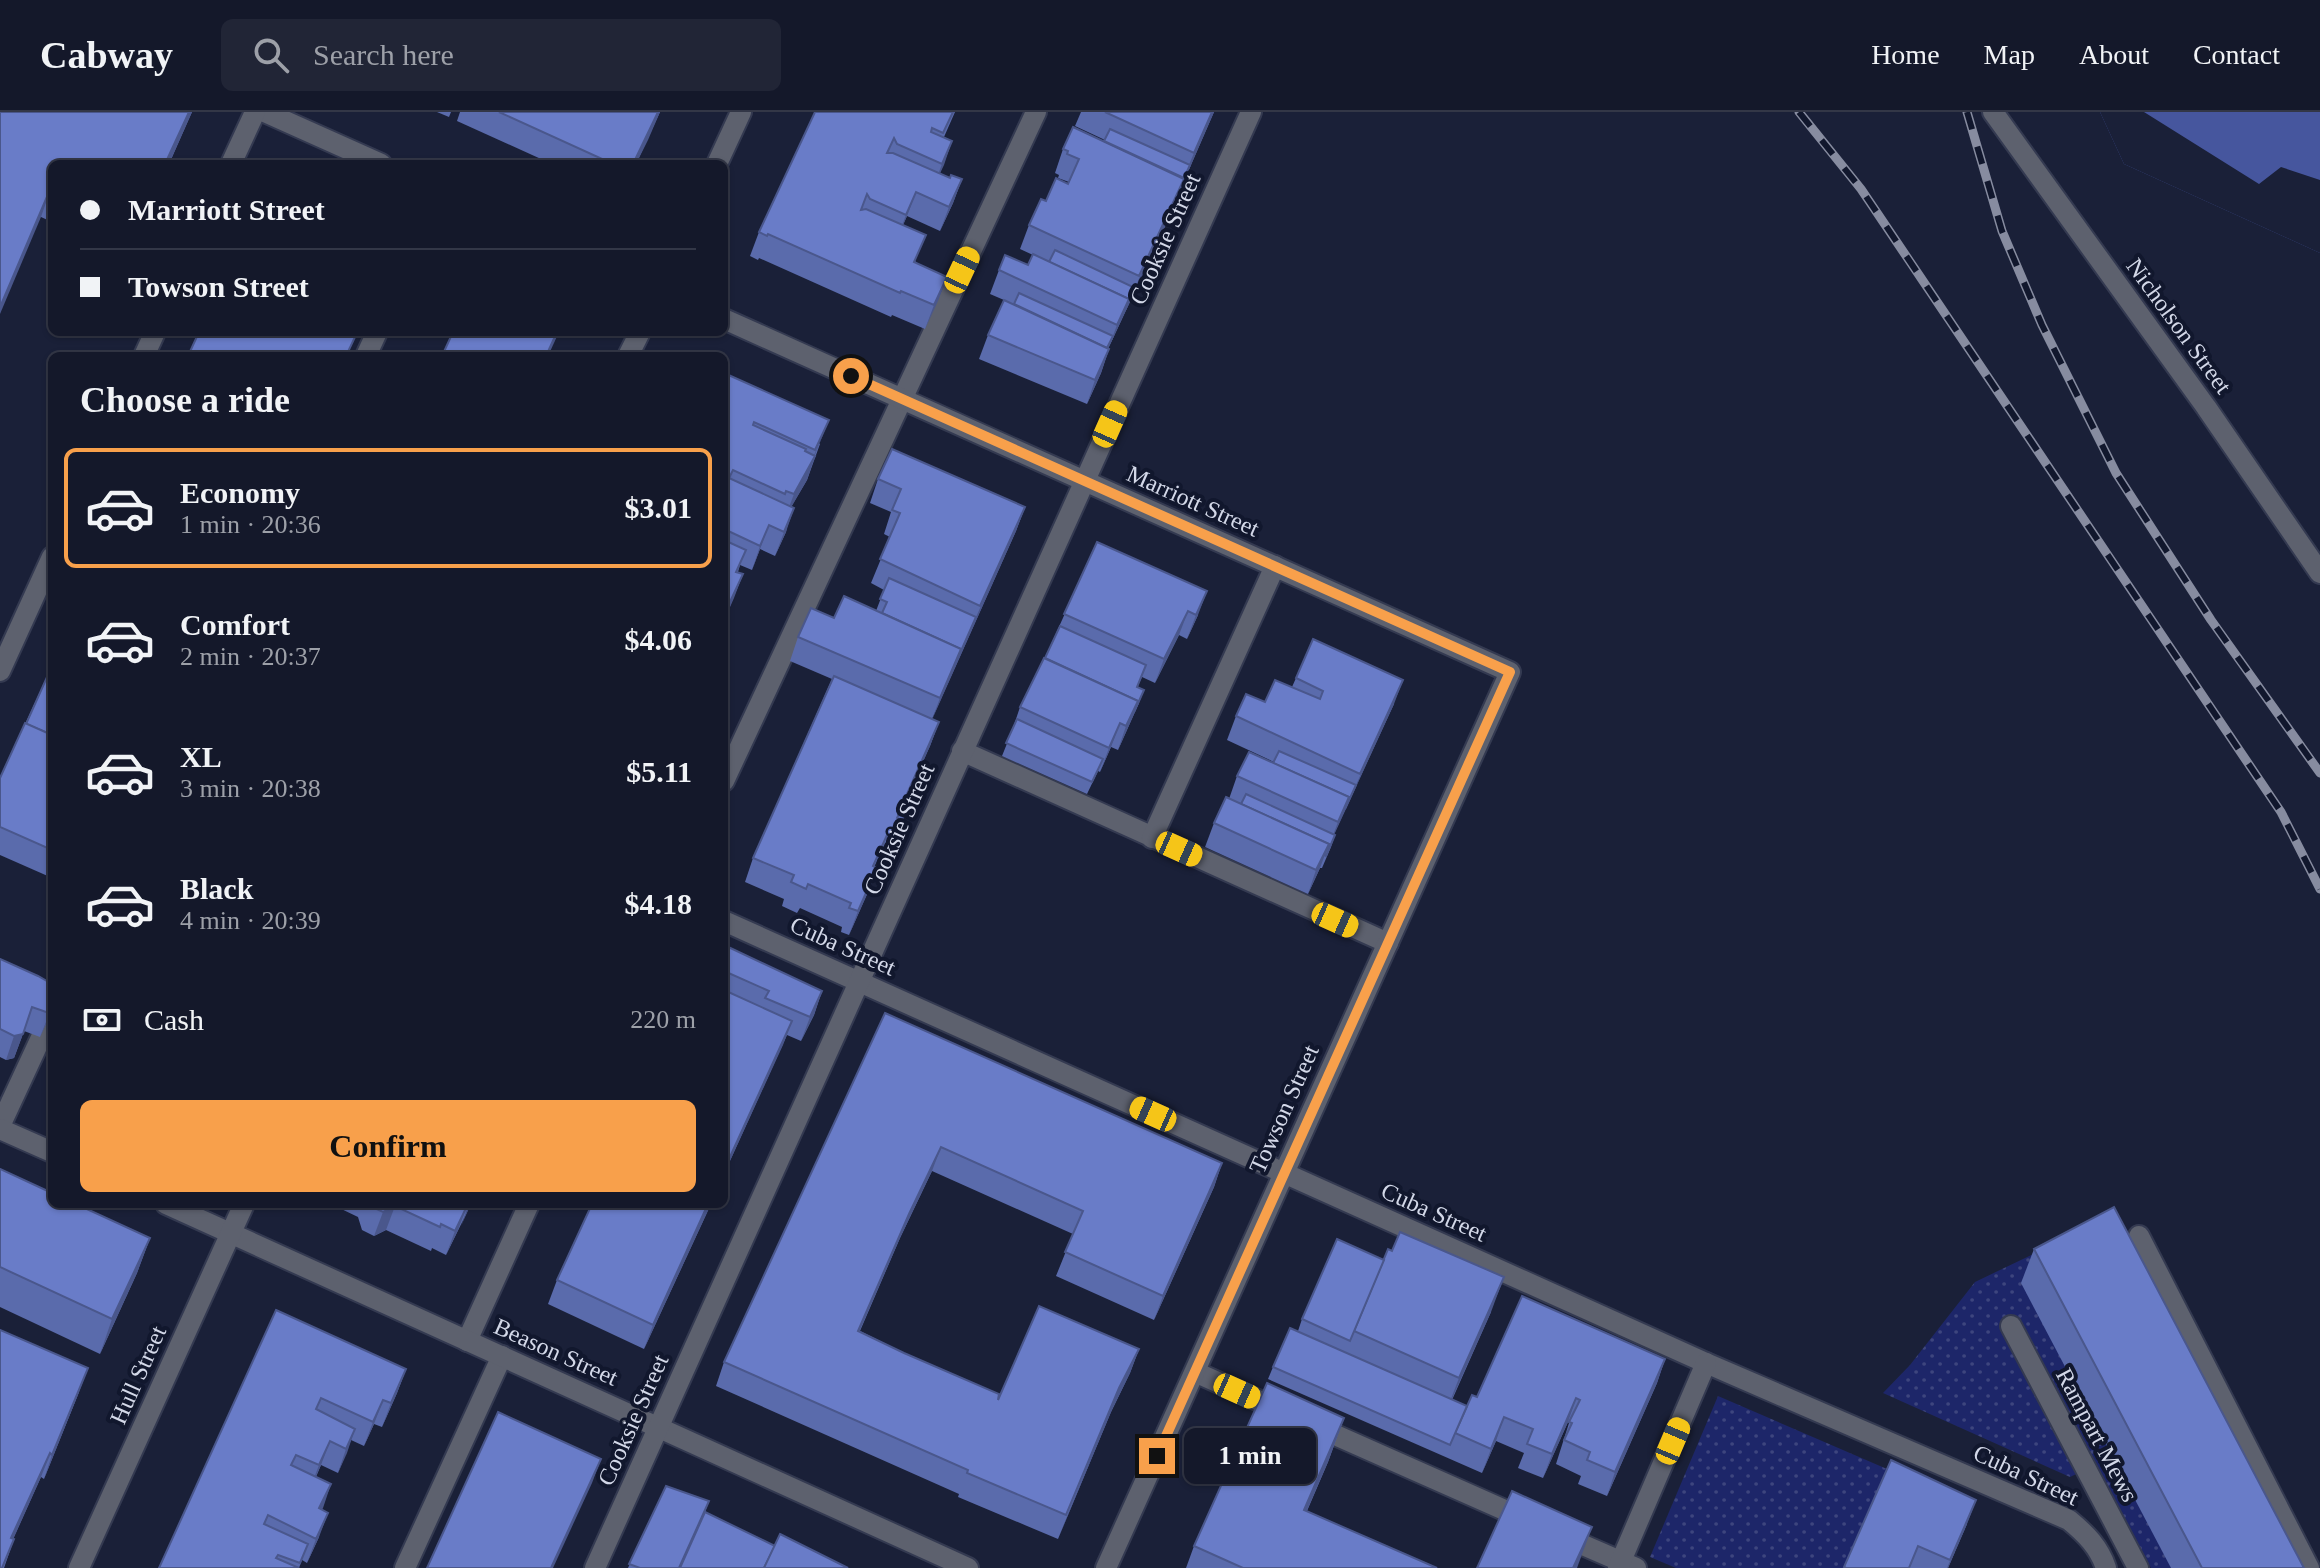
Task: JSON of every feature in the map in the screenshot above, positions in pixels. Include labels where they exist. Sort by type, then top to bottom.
[{"type":"street","points":[[233,160],[255,112]]},
{"type":"street","points":[[265,112],[372,160]]},
{"type":"street","points":[[719,160],[741,112]]},
{"type":"street","points":[[728,772],[1036,112]]},
{"type":"street","name":"Cooksie Street","points":[[595,1568],[1251,112]]},
{"type":"street","name":"Nicholson Street","points":[[1993,112],[2206,407],[2320,573]]},
{"type":"street","name":"Marriott Street","points":[[728,321],[1510,672]]},
{"type":"street","points":[[0,671],[48,566]]},
{"type":"street","points":[[1152,838],[1275,566]]},
{"type":"street","name":"Towson Street","points":[[1106,1568],[1510,672]]},
{"type":"street","points":[[962,751],[1388,943]]},
{"type":"street","name":"Cuba Street","points":[[728,923],[1706,1363],[2069,1520],[2101,1552],[2106,1568]]},
{"type":"street","points":[[48,1023],[0,1127],[48,1150]]},
{"type":"street","name":"Beason Street","points":[[175,1208],[968,1568]]},
{"type":"street","name":"Hull Street","points":[[79,1568],[242,1208]]},
{"type":"street","points":[[467,1341],[527,1208]]},
{"type":"street","points":[[2139,1236],[2309,1568]]},
{"type":"street","name":"Rampart Mews","points":[[2011,1326],[2138,1568]]},
{"type":"street","points":[[405,1568],[502,1356]]},
{"type":"street","points":[[1195,1372],[1625,1566],[1706,1363]]},
{"type":"shaded area","points":[[2106,1219],[2289,1568],[2151,1568],[2095,1465],[2070,1477],[1883,1393],[1910,1365],[1975,1282]]},
{"type":"shaded area","points":[[1718,1396],[1887,1469],[1845,1568],[1676,1568],[1650,1557]]},
{"type":"water","points":[[2100,112],[2320,112],[2320,253],[2124,164]]},
{"type":"pier","points":[[2100,112],[2144,112],[2259,184],[2281,167],[2320,180],[2320,253],[2124,164]]},
{"type":"building","points":[[0,112],[189,112],[167,160],[48,160],[48,194],[0,307]]},
{"type":"building","points":[[499,112],[658,112],[635,160],[604,160]]},
{"type":"building","points":[[815,112],[953,112],[943,133],[932,128],[931,132],[952,141],[942,164],[897,144],[894,138],[887,153],[950,178],[951,175],[962,179],[949,207],[916,192],[906,215],[870,199],[867,194],[861,210],[866,209],[926,235],[914,262],[947,277],[934,305],[759,232]]},
{"type":"building","points":[[1105,112],[1212,112],[1194,153]]},
{"type":"building","points":[[1073,127],[1184,179],[1139,276],[1029,225],[1041,199],[1046,201],[1056,178],[1068,184],[1079,159],[1063,149]]},
{"type":"building","points":[[1110,129],[1190,165],[1184,178],[1104,141]]},
{"type":"building","points":[[1055,250],[1135,288],[1125,310],[1129,299],[1049,262]]},
{"type":"building","points":[[1033,254],[1129,299],[1117,325],[999,270],[1005,255],[1028,265]]},
{"type":"building","points":[[1019,293],[1113,336],[1107,348],[1014,304]]},
{"type":"building","points":[[1004,300],[1109,349],[1095,380],[988,335]]},
{"type":"building","points":[[197,336],[355,337],[348,352],[190,352]]},
{"type":"building","points":[[451,336],[555,336],[548,352],[444,352]]},
{"type":"building","points":[[728,375],[829,420],[815,450],[754,422],[753,425],[815,456],[794,494],[786,491],[785,494],[733,470],[729,478],[794,508],[784,532],[769,525],[760,546],[728,531]]},
{"type":"building","points":[[892,449],[1025,507],[980,606],[880,559],[900,513],[892,510],[901,489],[878,479]]},
{"type":"building","points":[[728,542],[746,550],[736,572],[743,574],[729,604]]},
{"type":"building","points":[[1097,542],[1207,591],[1196,615],[1188,611],[1164,659],[1064,614]]},
{"type":"building","points":[[889,578],[976,617],[957,660],[961,649],[882,613],[887,602],[880,599]]},
{"type":"building","points":[[844,596],[961,649],[940,698],[798,637],[811,608],[834,618]]},
{"type":"building","points":[[1060,626],[1146,665],[1137,687],[1144,690],[1134,712],[1138,701],[1045,658]]},
{"type":"building","points":[[1313,639],[1403,680],[1360,774],[1236,716],[1246,694],[1265,702],[1275,680],[1320,699],[1323,691],[1296,678]]},
{"type":"building","points":[[1044,658],[1138,701],[1126,726],[1120,723],[1109,748],[1020,707]]},
{"type":"building","points":[[48,675],[48,733],[26,724]]},
{"type":"building","points":[[834,676],[939,722],[907,794],[912,796],[904,814],[900,812],[897,818],[900,820],[893,837],[887,835],[873,866],[877,868],[858,911],[849,908],[851,903],[808,884],[806,889],[791,882],[794,875],[753,858]]},
{"type":"building","points":[[1017,719],[1103,759],[1092,782],[1006,743]]},
{"type":"building","points":[[25,723],[48,733],[48,848],[0,827],[0,778]]},
{"type":"building","points":[[1279,751],[1356,785],[1345,809],[1349,797],[1273,763]]},
{"type":"building","points":[[1249,752],[1349,797],[1338,822],[1237,776]]},
{"type":"building","points":[[1246,794],[1335,835],[1326,856],[1329,844],[1241,804]]},
{"type":"building","points":[[1226,797],[1329,844],[1316,870],[1214,823]]},
{"type":"building","points":[[728,947],[822,991],[810,1017],[765,998],[769,991],[728,973]]},
{"type":"building","points":[[0,959],[48,982],[48,1013],[32,1007],[23,1034],[14,1036],[0,1029]]},
{"type":"building","points":[[728,992],[792,1021],[728,1161]]},
{"type":"building","points":[[885,1013],[1222,1163],[1163,1296],[1065,1252],[1083,1211],[941,1147],[909,1214],[858,1331],[999,1394],[998,1400],[1039,1306],[1139,1349],[1119,1388],[1066,1515],[724,1362]]},
{"type":"building","points":[[0,1169],[48,1191],[48,1208],[85,1208],[150,1238],[112,1319],[0,1267]]},
{"type":"building","points":[[2114,1207],[2304,1568],[2202,1568],[2034,1249]]},
{"type":"building","points":[[399,1208],[466,1208],[455,1231],[441,1224],[440,1227]]},
{"type":"building","points":[[590,1208],[706,1208],[653,1325],[557,1280]]},
{"type":"building","points":[[1400,1232],[1504,1277],[1459,1378],[1354,1331],[1388,1249],[1392,1251]]},
{"type":"building","points":[[1337,1239],[1384,1260],[1350,1341],[1302,1319]]},
{"type":"building","points":[[1522,1296],[1665,1359],[1615,1472],[1587,1460],[1590,1452],[1564,1440],[1580,1400],[1576,1398],[1552,1454],[1527,1444],[1533,1429],[1504,1417],[1491,1449],[1455,1433],[1472,1395],[1477,1397]]},
{"type":"building","points":[[276,1310],[406,1369],[391,1403],[383,1400],[373,1422],[321,1398],[316,1409],[355,1429],[346,1449],[330,1441],[319,1465],[296,1455],[291,1465],[331,1484],[319,1508],[328,1513],[316,1539],[268,1515],[264,1524],[308,1544],[300,1563],[278,1555],[276,1558],[299,1568],[159,1568]]},
{"type":"building","points":[[1290,1328],[1467,1406],[1450,1445],[1273,1367]]},
{"type":"building","points":[[0,1330],[88,1368],[52,1455],[50,1453],[11,1538],[14,1539],[2,1568],[0,1568]]},
{"type":"building","points":[[1267,1383],[1344,1418],[1304,1510],[1437,1568],[1243,1568],[1194,1546]]},
{"type":"building","points":[[498,1412],[601,1459],[551,1568],[427,1568]]},
{"type":"building","points":[[1891,1460],[1976,1500],[1950,1560],[1918,1546],[1909,1568],[1846,1568],[1844,1567]]},
{"type":"building","points":[[666,1486],[709,1501],[679,1568],[640,1568],[629,1564]]},
{"type":"building","points":[[1512,1491],[1592,1527],[1573,1568],[1477,1568]]},
{"type":"building","points":[[705,1512],[775,1546],[764,1568],[680,1568]]},
{"type":"building","points":[[780,1534],[848,1568],[764,1568]]},
{"type":"railway","points":[[1799,112],[1861,189],[2281,812],[2320,889]]},
{"type":"railway","points":[[1967,112],[2002,231],[2042,325],[2116,473],[2211,620],[2320,773]]},
{"type":"route","points":[[851,376],[1510,672],[1157,1456]]}]
